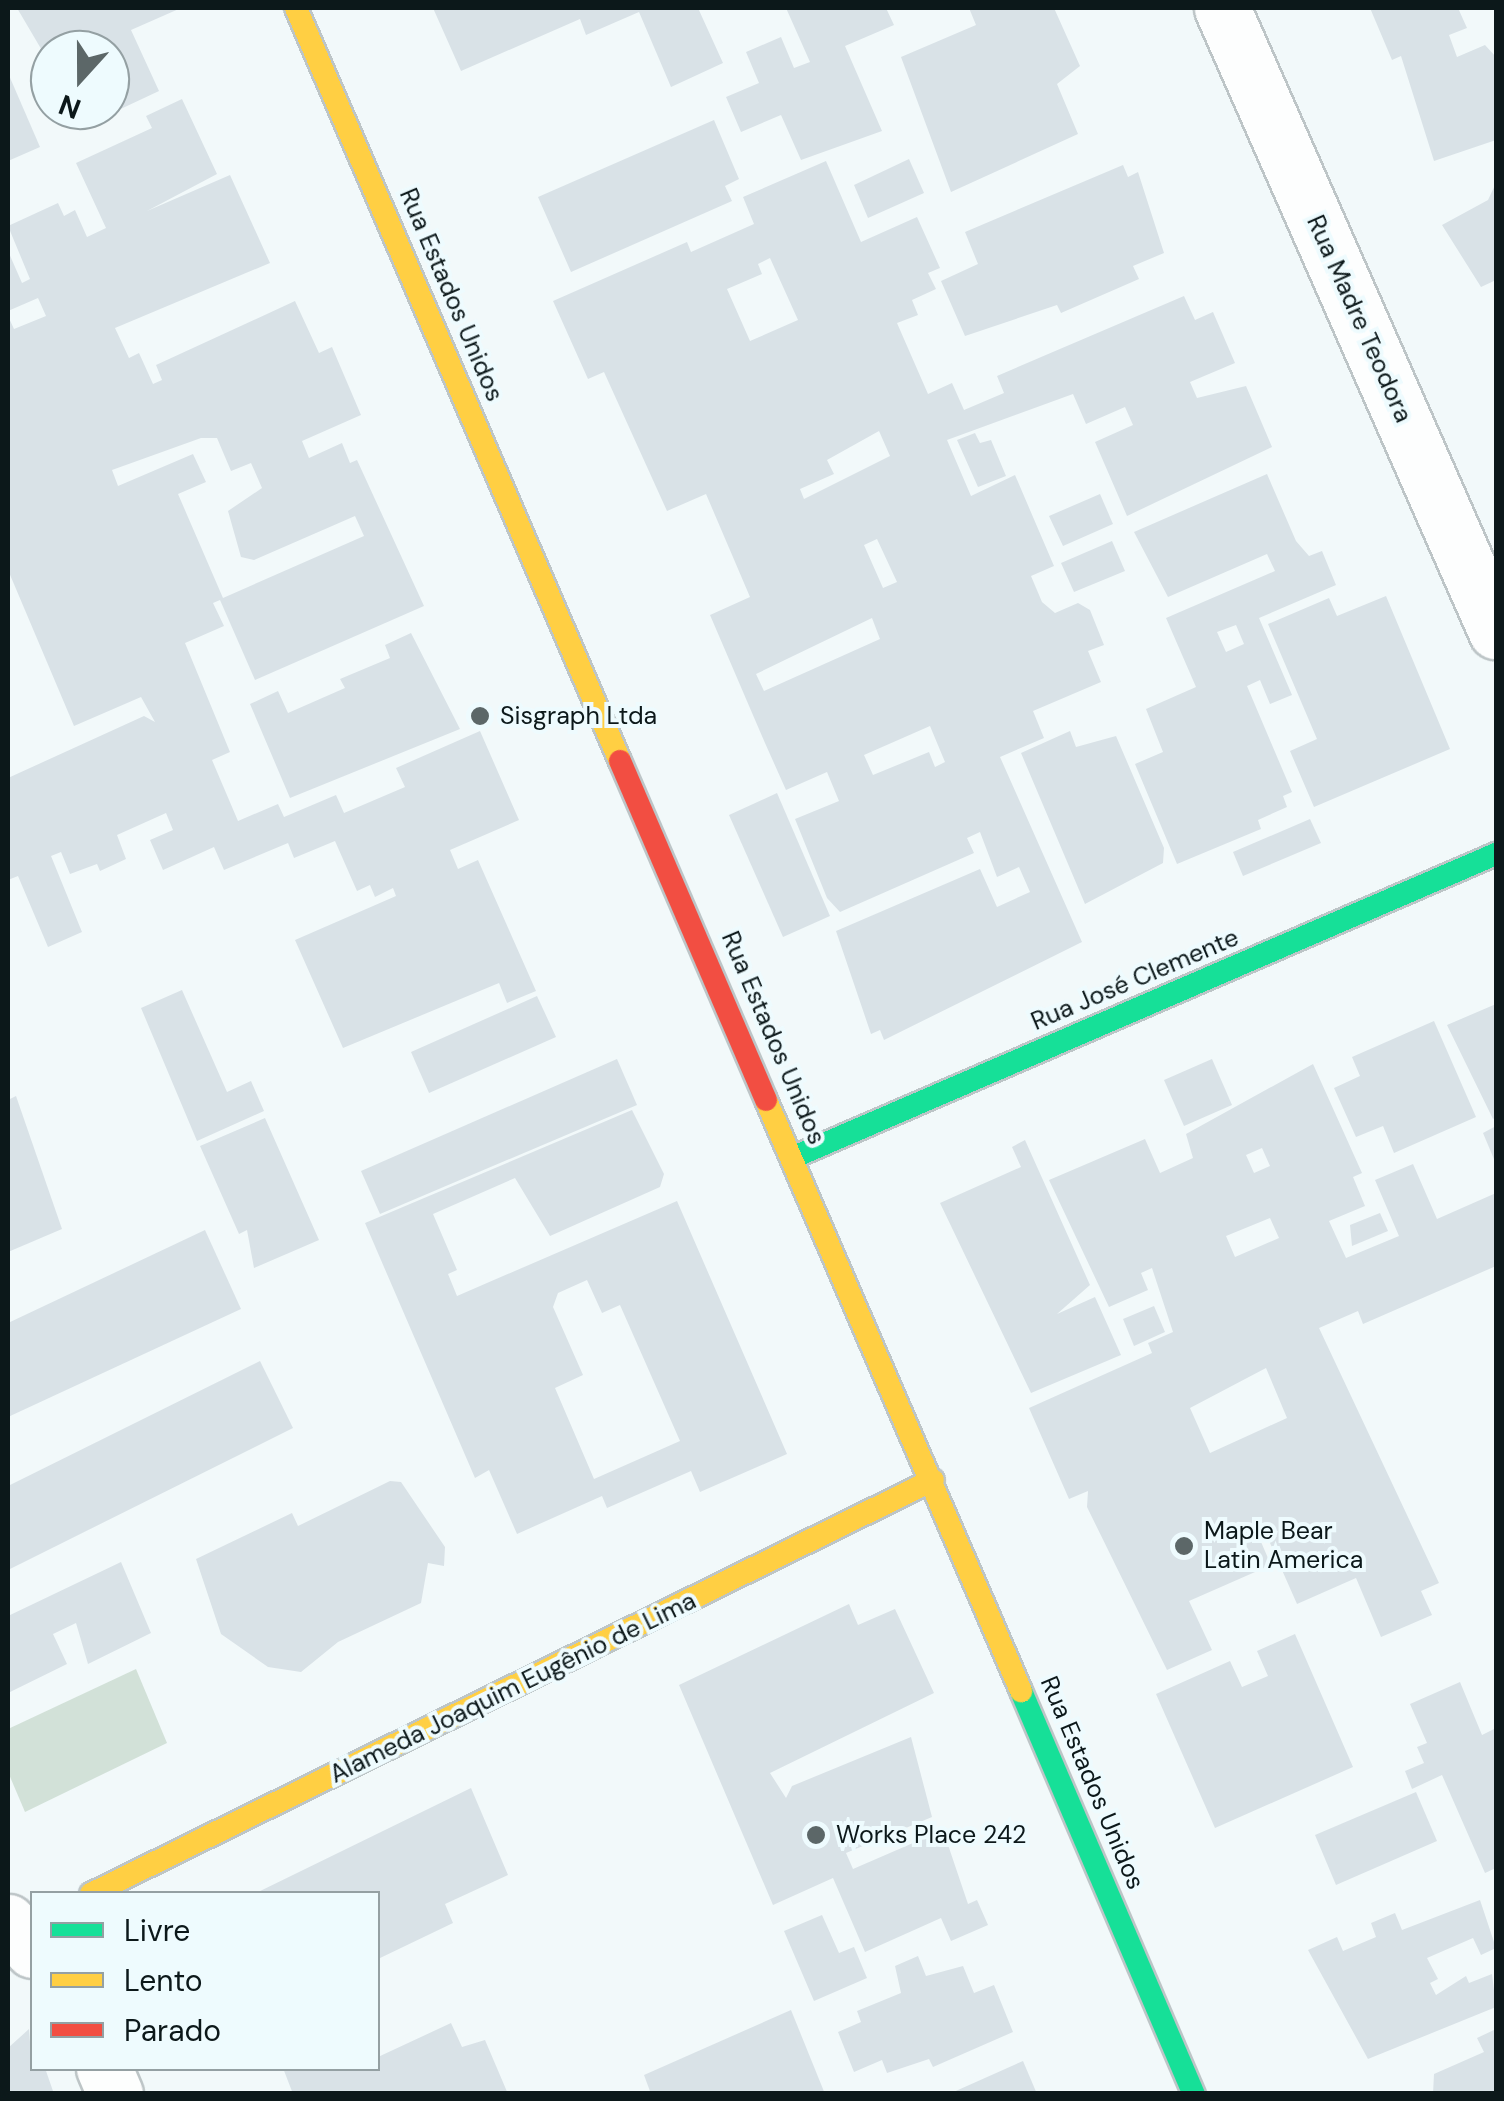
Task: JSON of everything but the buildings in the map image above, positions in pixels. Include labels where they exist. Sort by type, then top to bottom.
[{"type":"main road","name":"Rua Estados Unidos","points":[[296,8],[794,1157],[1194,2094]]},
{"type":"main road","name":"Rua José Clemente","points":[[794,1157],[1496,854]]},
{"type":"main road","name":"Alameda Joaquim Eugênio de Lima","points":[[97,1891],[933,1480]]},
{"type":"street","name":"Rua Madre Teodora","points":[[1222,8],[1496,631]]},
{"type":"shaded area","points":[[136,1669],[167,1743],[25,1812],[8,1772],[8,1729]]},
{"type":"traffic: fast","points":[[794,1157],[1496,854]]},
{"type":"traffic: fast","points":[[1021,1691],[1194,2094]]},
{"type":"traffic: slow","points":[[296,8],[620,761]]},
{"type":"traffic: slow","points":[[766,1100],[1021,1691]]},
{"type":"traffic: slow","points":[[97,1891],[933,1480]]},
{"type":"traffic: jam","points":[[620,761],[766,1100]]},
{"type":"place","name":"Sisgraph Ltda","points":[[480,716]]},
{"type":"place","name":"Maple Bear Latin America","points":[[1184,1546]]},
{"type":"place","name":"Works Place 242","points":[[816,1835]]}]
